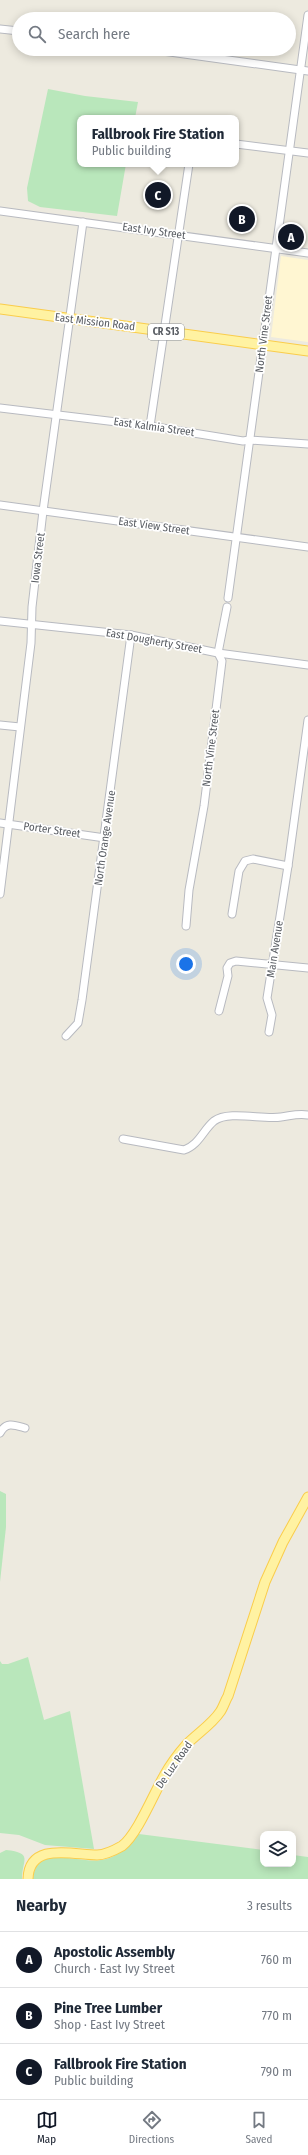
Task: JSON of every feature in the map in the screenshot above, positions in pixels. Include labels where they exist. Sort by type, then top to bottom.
[{"type":"main road","name":"East Mission Road","points":[[0,309],[308,351]]},
{"type":"main road","name":"De Luz Road","points":[[28,1879],[28,1872],[34,1861],[47,1853],[58,1852],[98,1856],[109,1853],[123,1845],[132,1834],[165,1774],[187,1744],[220,1712],[228,1696],[265,1582],[308,1497]]},
{"type":"street","name":"North Vine Street","points":[[228,598],[308,16]]},
{"type":"street","points":[[0,29],[12,30]]},
{"type":"street","points":[[199,56],[308,71]]},
{"type":"street","points":[[239,144],[308,153]]},
{"type":"street","points":[[150,426],[189,167]]},
{"type":"street","name":"East Ivy Street","points":[[0,211],[178,234],[308,254]]},
{"type":"street","name":"Iowa Street","points":[[0,894],[30,643],[43,511],[83,222]]},
{"type":"street","name":"East Kalmia Street","points":[[0,408],[150,426],[243,441],[250,440],[308,444]]},
{"type":"street","name":"East View Street","points":[[0,505],[308,547]]},
{"type":"street","name":"North Vine Street","points":[[186,926],[189,890],[204,806],[222,661],[218,653],[226,606]]},
{"type":"street","name":"East Dougherty Street","points":[[0,621],[31,623],[131,635],[218,653],[308,665]]},
{"type":"street","name":"North Orange Avenue","points":[[66,1036],[78,1023],[105,838],[131,635]]},
{"type":"street","name":"Main Avenue","points":[[270,1032],[272,1015],[267,998],[288,866],[308,720]]},
{"type":"street","points":[[0,725],[20,727]]},
{"type":"street","name":"Porter Street","points":[[0,823],[105,838]]},
{"type":"street","points":[[232,914],[239,871],[246,862],[253,859],[288,866]]},
{"type":"street","points":[[219,1011],[228,976],[227,968],[230,963],[236,960],[308,968]]},
{"type":"street","points":[[122,1139],[184,1150],[191,1147],[215,1120],[227,1116],[280,1118],[297,1114],[308,1115]]},
{"type":"street","points":[[0,1433],[5,1426],[11,1424],[25,1428]]},
{"type":"shaded area","points":[[281,256],[308,260],[308,342],[271,337]]},
{"type":"green space","points":[[48,89],[85,96],[138,102],[136,115],[77,115],[77,167],[125,167],[117,216],[40,207],[28,201],[27,188]]},
{"type":"green space","points":[[0,1491],[6,1494],[6,1527],[0,1582]]},
{"type":"green space","points":[[28,1657],[44,1720],[70,1711],[94,1849],[45,1845],[19,1835],[0,1833],[0,1661],[2,1664],[8,1664]]},
{"type":"green space","points":[[139,1834],[260,1850],[260,1867],[296,1867],[296,1855],[308,1857],[308,1879],[33,1879],[36,1868],[42,1861],[50,1858],[92,1860],[107,1859],[118,1854]]},
{"type":"green space","points":[[6,1850],[15,1851],[23,1855],[24,1862],[22,1879],[0,1879],[0,1853]]},
{"type":"place","name":"Fallbrook Fire Station","points":[[158,195]]},
{"type":"place","name":"Pine Tree Lumber","points":[[242,219]]},
{"type":"place","name":"Apostolic Assembly","points":[[291,237]]}]
